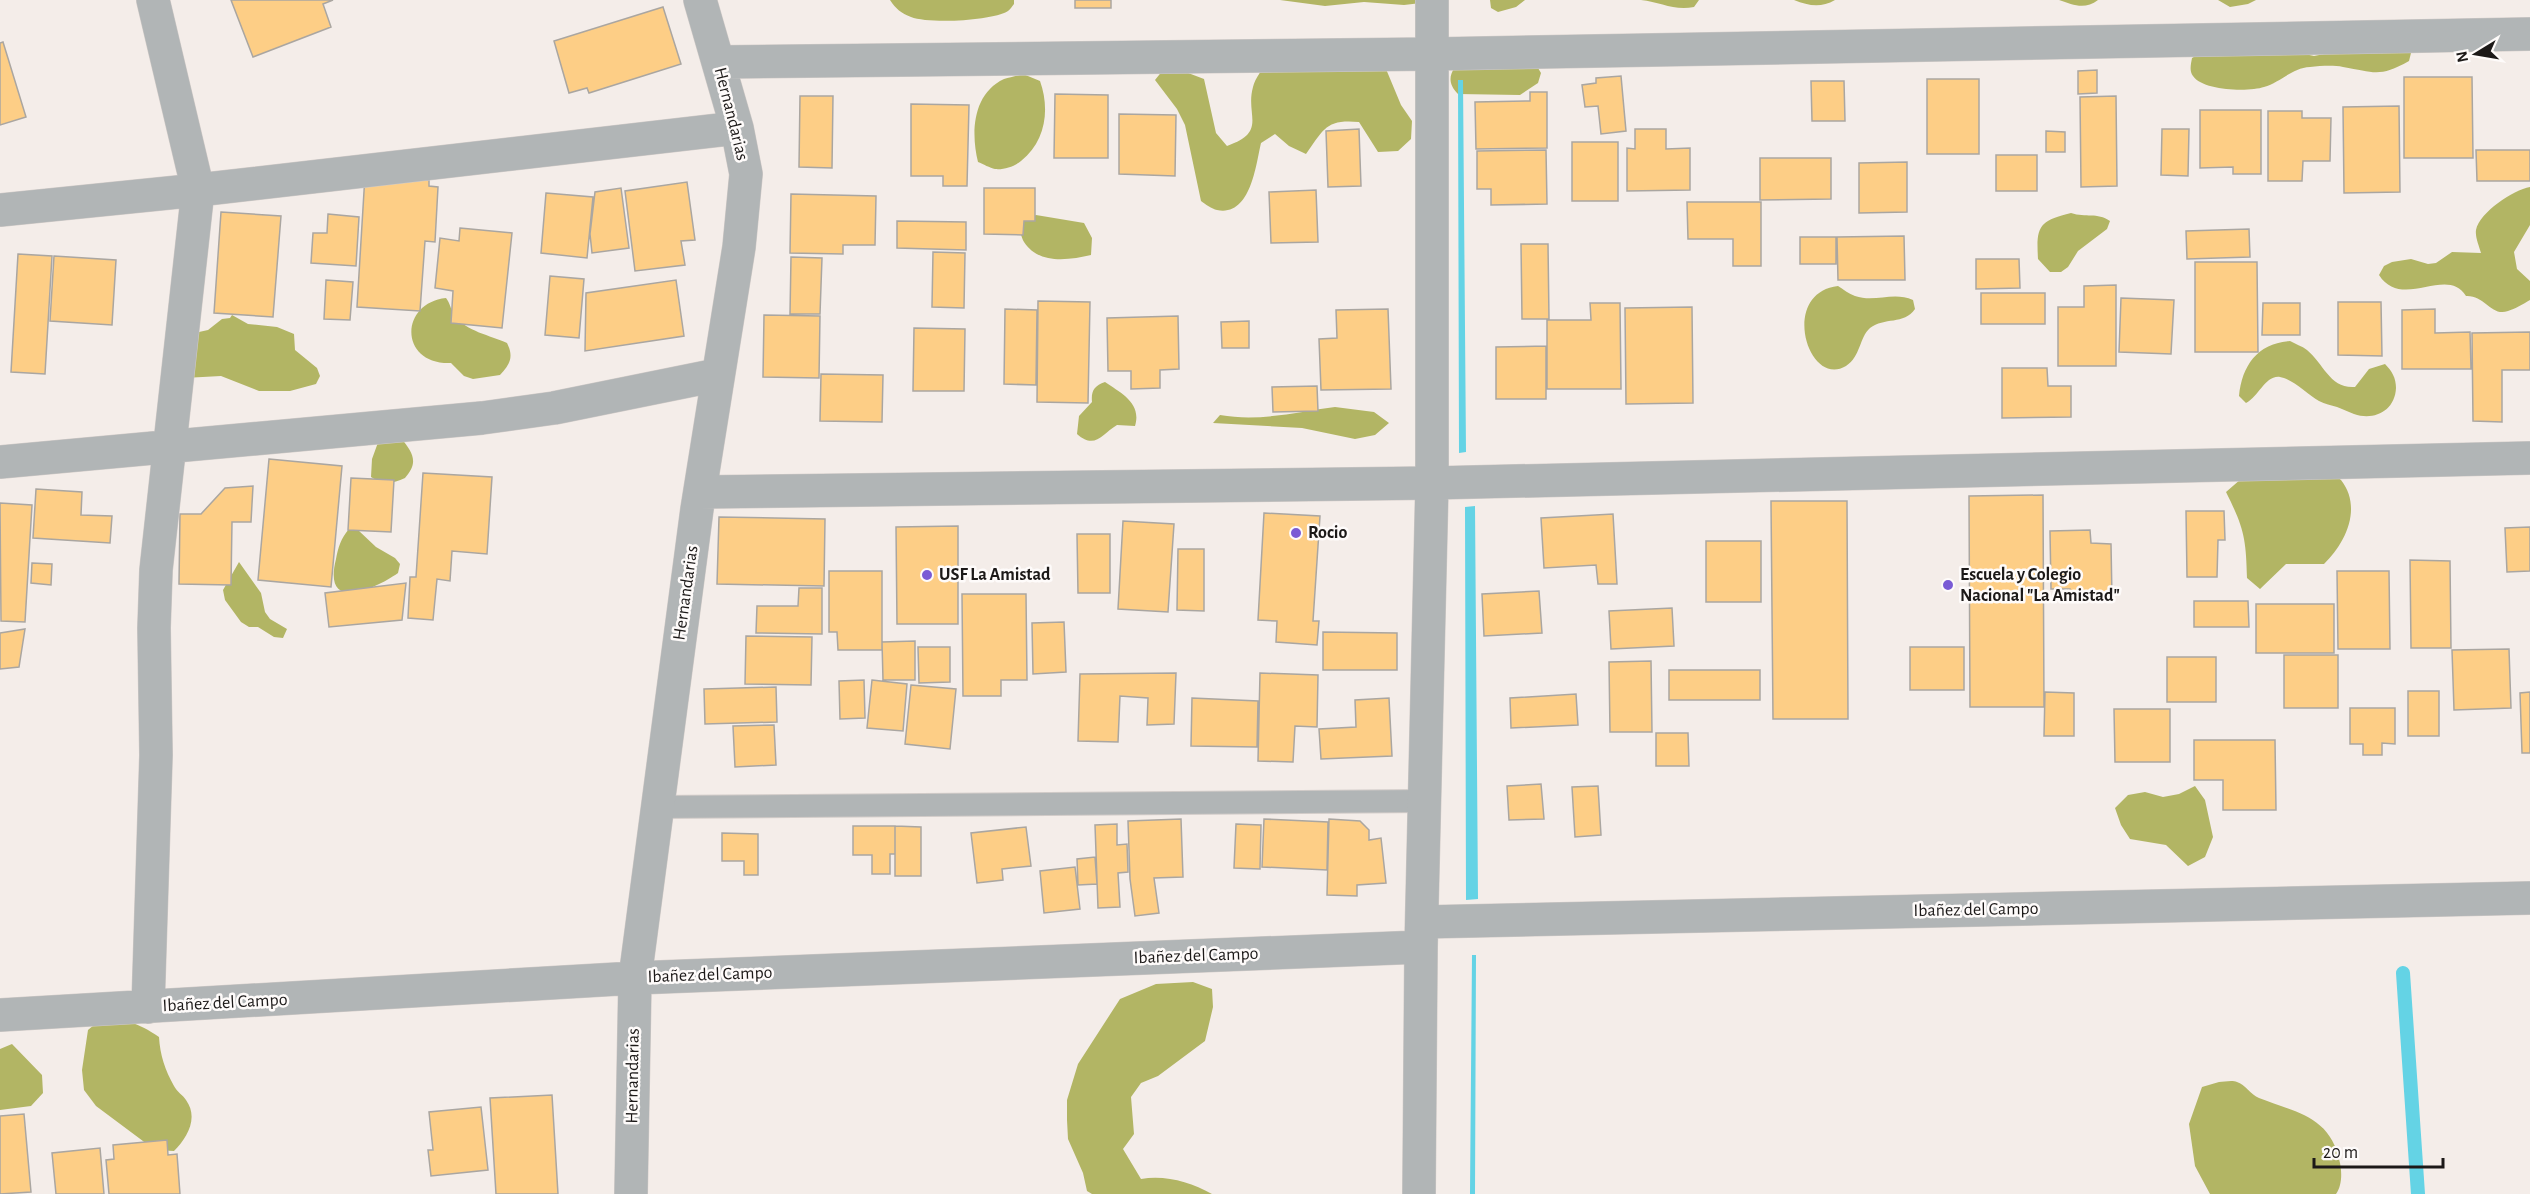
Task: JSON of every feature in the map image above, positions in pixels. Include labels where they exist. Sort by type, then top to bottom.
[{"type":"street","points":[[148,1007],[156,755],[154,628],[156,570],[198,190],[153,0]]},
{"type":"street","name":"Hernandarias","points":[[631,1194],[635,978],[699,492],[739,247],[746,174],[737,128],[700,0]]},
{"type":"street","points":[[1419,1194],[1432,483],[1432,0]]},
{"type":"street","points":[[719,62],[1432,54],[2530,34]]},
{"type":"street","points":[[0,210],[198,190],[737,128]]},
{"type":"street","points":[[0,462],[482,418],[554,408],[717,375]]},
{"type":"street","points":[[699,492],[1432,483],[2530,458]]},
{"type":"street","name":"Ibañez del Campo","points":[[0,1015],[1422,934],[2530,898]]},
{"type":"lane","points":[[656,807],[1425,801]]},
{"type":"green space","points":[[890,0],[1014,0],[1014,4],[1008,11],[989,17],[932,20],[907,15],[894,6]]},
{"type":"green space","points":[[1280,0],[1422,0],[1421,3],[1404,5],[1364,2],[1325,6]]},
{"type":"green space","points":[[1490,0],[1525,0],[1516,7],[1498,12],[1491,8]]},
{"type":"green space","points":[[1641,0],[1699,0],[1694,7],[1687,8]]},
{"type":"green space","points":[[1794,0],[1835,0],[1815,5]]},
{"type":"green space","points":[[2059,0],[2098,0],[2084,6]]},
{"type":"green space","points":[[2218,0],[2256,0],[2230,7]]},
{"type":"green space","points":[[2401,48],[2411,53],[2409,61],[2383,72],[2335,66],[2310,67],[2298,70],[2270,85],[2257,89],[2238,90],[2206,85],[2193,76],[2191,70],[2192,58],[2201,53],[2286,50],[2314,56],[2350,49]]},
{"type":"green space","points":[[1463,56],[1535,63],[1541,73],[1538,83],[1520,95],[1458,94],[1451,84],[1451,75]]},
{"type":"green space","points":[[1381,57],[1401,105],[1412,121],[1411,139],[1398,151],[1378,152],[1359,122],[1339,122],[1327,127],[1306,154],[1289,146],[1275,134],[1261,143],[1250,187],[1238,205],[1228,210],[1217,210],[1201,201],[1185,125],[1177,109],[1155,80],[1167,65],[1204,79],[1216,133],[1227,146],[1240,141],[1251,129],[1253,87],[1267,61]]},
{"type":"green space","points":[[1023,74],[1040,81],[1045,102],[1044,124],[1036,144],[1019,163],[1013,166],[998,169],[978,162],[975,139],[976,116],[985,94],[1004,79]]},
{"type":"green space","points":[[2530,187],[2530,225],[2514,252],[2517,269],[2530,281],[2530,300],[2502,312],[2492,309],[2478,299],[2466,296],[2458,288],[2436,285],[2400,289],[2389,285],[2379,275],[2384,266],[2392,262],[2411,259],[2428,264],[2436,263],[2452,252],[2481,253],[2476,230],[2484,216],[2506,197]]},
{"type":"green space","points":[[2071,213],[2101,217],[2110,221],[2107,229],[2078,251],[2068,267],[2061,272],[2050,272],[2038,259],[2039,232],[2046,222]]},
{"type":"green space","points":[[1036,215],[1084,223],[1092,238],[1091,255],[1055,259],[1046,258],[1030,249],[1023,240],[1018,224]]},
{"type":"green space","points":[[1838,286],[1862,298],[1898,297],[1913,300],[1915,309],[1905,317],[1870,328],[1851,362],[1846,366],[1832,369],[1820,364],[1811,353],[1806,337],[1805,320],[1809,305],[1820,292]]},
{"type":"green space","points":[[446,298],[459,321],[507,343],[510,360],[500,375],[473,379],[464,376],[451,363],[434,361],[422,354],[414,345],[411,333],[413,321],[431,302]]},
{"type":"green space","points":[[232,315],[248,324],[277,327],[294,334],[295,350],[317,368],[320,376],[316,384],[290,391],[259,391],[221,376],[184,378],[190,334],[208,330],[222,319],[230,318]]},
{"type":"green space","points":[[2290,341],[2307,350],[2333,380],[2346,387],[2355,387],[2369,369],[2385,364],[2392,372],[2395,381],[2395,396],[2392,403],[2376,415],[2362,416],[2319,401],[2285,378],[2275,377],[2270,379],[2246,403],[2239,396],[2248,366],[2261,351],[2269,346]]},
{"type":"green space","points":[[1105,382],[1133,405],[1136,411],[1135,426],[1117,425],[1098,439],[1089,441],[1077,434],[1079,416],[1092,402],[1094,389]]},
{"type":"green space","points":[[1335,407],[1374,412],[1389,423],[1375,435],[1355,439],[1302,428],[1213,423],[1220,415],[1264,417]]},
{"type":"green space","points":[[380,437],[401,438],[409,448],[413,462],[405,478],[388,483],[371,477],[372,459]]},
{"type":"green space","points":[[2326,469],[2341,480],[2351,502],[2349,525],[2339,546],[2324,564],[2286,564],[2260,589],[2247,578],[2243,534],[2226,492],[2241,479]]},
{"type":"green space","points":[[349,529],[358,530],[376,547],[395,558],[400,564],[398,573],[377,585],[353,593],[343,592],[337,587],[334,576],[337,555]]},
{"type":"green space","points":[[239,562],[261,593],[265,612],[270,619],[287,629],[283,638],[274,637],[258,627],[249,627],[241,622],[225,600],[223,590]]},
{"type":"green space","points":[[2195,786],[2205,800],[2213,837],[2205,857],[2188,866],[2166,845],[2130,839],[2121,825],[2115,808],[2128,795],[2145,792],[2163,797],[2179,794]]},
{"type":"green space","points":[[1193,982],[1212,989],[1213,1007],[1205,1041],[1158,1076],[1141,1083],[1131,1097],[1134,1134],[1123,1149],[1141,1179],[1178,1180],[1212,1194],[1092,1194],[1087,1191],[1083,1173],[1068,1139],[1067,1100],[1078,1064],[1120,999],[1156,984]]},
{"type":"green space","points":[[101,1019],[132,1023],[159,1037],[168,1074],[175,1088],[186,1100],[191,1114],[187,1134],[174,1151],[155,1150],[96,1106],[84,1090],[82,1070],[88,1030]]},
{"type":"green space","points":[[12,1044],[42,1075],[43,1093],[31,1106],[0,1110],[0,1049]]},
{"type":"green space","points":[[2219,1082],[2240,1083],[2256,1097],[2299,1113],[2320,1126],[2329,1135],[2340,1163],[2341,1179],[2336,1194],[2210,1194],[2195,1166],[2189,1124],[2202,1087]]},
{"type":"water","points":[[1458,80],[1463,80],[1466,452],[1459,453]]},
{"type":"water","points":[[1475,506],[1478,899],[1466,900],[1465,507]]},
{"type":"water","points":[[1472,955],[1476,955],[1475,1194],[1470,1194]]},
{"type":"building","points":[[231,0],[333,0],[323,4],[331,27],[253,57]]},
{"type":"building","points":[[1075,0],[1111,0],[1111,8],[1075,8]]},
{"type":"building","points":[[663,7],[681,64],[589,93],[587,88],[569,93],[554,41]]},
{"type":"building","points":[[3,42],[26,117],[0,125],[0,43]]},
{"type":"building","points":[[2097,70],[2097,93],[2078,94],[2078,71]]},
{"type":"building","points":[[1621,76],[1626,131],[1601,134],[1598,106],[1585,107],[1582,85],[1596,83],[1596,78]]},
{"type":"building","points":[[2404,77],[2472,77],[2473,158],[2404,158]]},
{"type":"building","points":[[1927,79],[1979,79],[1979,154],[1927,154]]},
{"type":"building","points":[[1811,81],[1844,81],[1845,121],[1812,121]]},
{"type":"building","points":[[1530,92],[1547,92],[1547,148],[1476,149],[1475,102],[1530,101]]},
{"type":"building","points":[[1055,94],[1108,95],[1108,158],[1054,158]]},
{"type":"building","points":[[800,96],[833,96],[832,168],[799,167]]},
{"type":"building","points":[[2116,96],[2117,186],[2081,187],[2080,97]]},
{"type":"building","points":[[911,104],[969,105],[967,186],[943,186],[943,176],[911,176]]},
{"type":"building","points":[[2399,106],[2400,192],[2344,193],[2343,107]]},
{"type":"building","points":[[2200,110],[2261,110],[2261,174],[2233,174],[2233,167],[2200,168]]},
{"type":"building","points":[[2268,111],[2302,111],[2302,118],[2331,118],[2330,161],[2303,161],[2302,181],[2268,181]]},
{"type":"building","points":[[1119,114],[1176,115],[1175,176],[1119,174]]},
{"type":"building","points":[[1359,129],[1361,186],[1328,187],[1326,131]]},
{"type":"building","points":[[1635,129],[1666,129],[1666,149],[1690,148],[1690,190],[1627,191],[1627,148],[1635,149]]},
{"type":"building","points":[[2162,129],[2189,129],[2188,176],[2161,175]]},
{"type":"building","points":[[2046,131],[2065,132],[2065,152],[2046,152]]},
{"type":"building","points":[[1572,142],[1618,142],[1618,201],[1572,201]]},
{"type":"building","points":[[1546,150],[1547,204],[1491,205],[1491,189],[1477,189],[1477,151]]},
{"type":"building","points":[[2476,150],[2530,150],[2530,181],[2477,181]]},
{"type":"building","points":[[1996,155],[2037,155],[2037,191],[1996,191]]},
{"type":"building","points":[[1760,158],[1831,158],[1831,199],[1760,200]]},
{"type":"building","points":[[1907,162],[1907,212],[1859,213],[1859,163]]},
{"type":"building","points":[[365,175],[429,180],[429,186],[438,187],[435,242],[425,241],[420,311],[357,307]]},
{"type":"building","points":[[687,182],[695,240],[681,241],[685,265],[635,271],[625,191]]},
{"type":"building","points":[[621,188],[629,248],[592,253],[590,234],[595,192]]},
{"type":"building","points":[[984,188],[1035,188],[1035,221],[1024,221],[1023,235],[984,234]]},
{"type":"building","points":[[1316,190],[1318,242],[1271,243],[1269,192]]},
{"type":"building","points":[[546,193],[593,197],[587,258],[541,253]]},
{"type":"building","points":[[791,194],[876,196],[875,245],[843,245],[843,254],[790,253]]},
{"type":"building","points":[[1687,202],[1761,202],[1761,266],[1733,266],[1733,239],[1688,239]]},
{"type":"building","points":[[221,212],[281,216],[273,317],[214,313]]},
{"type":"building","points":[[328,214],[359,217],[356,266],[311,263],[313,233],[327,233]]},
{"type":"building","points":[[897,221],[966,222],[966,250],[897,248]]},
{"type":"building","points":[[460,228],[512,233],[502,328],[451,323],[453,291],[435,288],[440,238],[459,241]]},
{"type":"building","points":[[2249,229],[2250,257],[2187,259],[2186,231]]},
{"type":"building","points":[[1904,236],[1905,280],[1838,280],[1837,237]]},
{"type":"building","points":[[1800,237],[1836,237],[1836,264],[1800,264]]},
{"type":"building","points":[[1521,244],[1548,244],[1549,319],[1522,319]]},
{"type":"building","points":[[933,252],[965,253],[964,308],[932,307]]},
{"type":"building","points":[[18,254],[52,256],[45,374],[11,372]]},
{"type":"building","points":[[54,256],[116,260],[112,325],[50,321]]},
{"type":"building","points":[[791,257],[822,258],[820,314],[790,314]]},
{"type":"building","points":[[1976,259],[2019,259],[2020,288],[1976,289]]},
{"type":"building","points":[[2195,262],[2257,262],[2258,352],[2195,352]]},
{"type":"building","points":[[550,276],[584,279],[579,338],[545,335]]},
{"type":"building","points":[[326,280],[353,282],[350,320],[324,319]]},
{"type":"building","points":[[676,280],[684,336],[585,351],[586,293]]},
{"type":"building","points":[[2116,285],[2116,366],[2058,366],[2058,307],[2084,307],[2084,286]]},
{"type":"building","points":[[1981,293],[2045,293],[2045,324],[1981,324]]},
{"type":"building","points":[[2121,298],[2174,300],[2171,354],[2119,352]]},
{"type":"building","points":[[1038,301],[1090,302],[1088,403],[1037,402]]},
{"type":"building","points":[[2338,302],[2381,302],[2382,356],[2338,355]]},
{"type":"building","points":[[1590,303],[1620,303],[1621,389],[1547,389],[1547,320],[1591,320]]},
{"type":"building","points":[[2263,303],[2300,303],[2300,335],[2262,335]]},
{"type":"building","points":[[1692,307],[1693,403],[1626,404],[1625,308]]},
{"type":"building","points":[[1005,309],[1037,310],[1036,385],[1004,384]]},
{"type":"building","points":[[1388,309],[1391,389],[1321,390],[1319,339],[1337,338],[1336,310]]},
{"type":"building","points":[[2435,309],[2435,333],[2470,332],[2471,369],[2402,369],[2402,310]]},
{"type":"building","points":[[764,315],[820,316],[819,378],[763,377]]},
{"type":"building","points":[[1178,316],[1179,369],[1160,370],[1160,388],[1131,389],[1131,371],[1108,371],[1107,318]]},
{"type":"building","points":[[1249,321],[1249,348],[1222,348],[1221,322]]},
{"type":"building","points":[[914,328],[965,329],[964,391],[913,391]]},
{"type":"building","points":[[2530,332],[2530,370],[2502,370],[2502,422],[2473,421],[2472,333]]},
{"type":"building","points":[[1546,346],[1546,399],[1496,399],[1496,347]]},
{"type":"building","points":[[2002,368],[2047,368],[2048,386],[2071,386],[2071,417],[2002,418]]},
{"type":"building","points":[[821,374],[883,375],[882,422],[820,421]]},
{"type":"building","points":[[1317,386],[1318,411],[1273,412],[1272,387]]},
{"type":"building","points":[[269,459],[342,466],[331,587],[258,580]]},
{"type":"building","points":[[423,473],[492,477],[487,554],[452,551],[450,581],[437,579],[433,620],[408,618],[410,577],[416,577]]},
{"type":"building","points":[[351,478],[394,480],[391,532],[348,530]]},
{"type":"building","points":[[253,486],[251,522],[232,522],[231,585],[179,584],[180,514],[201,514],[225,488]]},
{"type":"building","points":[[36,489],[82,492],[81,515],[112,516],[110,543],[33,538]]},
{"type":"building","points":[[2043,495],[2044,707],[1970,707],[1969,496]]},
{"type":"building","points":[[1771,501],[1847,501],[1848,719],[1773,719]]},
{"type":"building","points":[[0,503],[32,505],[25,622],[1,621]]},
{"type":"building","points":[[2186,511],[2224,511],[2225,540],[2218,540],[2217,577],[2187,577]]},
{"type":"building","points":[[1264,513],[1320,516],[1313,621],[1319,621],[1317,645],[1276,642],[1277,621],[1258,620]]},
{"type":"building","points":[[1613,514],[1617,584],[1598,584],[1596,565],[1544,568],[1541,518]]},
{"type":"building","points":[[719,517],[825,519],[824,586],[717,584]]},
{"type":"building","points":[[1123,521],[1174,524],[1168,612],[1118,609]]},
{"type":"building","name":"USF La Amistad","points":[[958,526],[958,624],[897,624],[896,527]]},
{"type":"building","points":[[2530,527],[2530,571],[2507,572],[2505,528]]},
{"type":"building","points":[[2090,530],[2091,543],[2111,544],[2112,598],[2070,599],[2070,589],[2051,589],[2050,531]]},
{"type":"building","points":[[1077,534],[1110,534],[1110,593],[1078,593]]},
{"type":"building","points":[[1706,541],[1761,541],[1761,602],[1706,602]]},
{"type":"building","points":[[1178,549],[1204,549],[1204,611],[1177,610]]},
{"type":"building","points":[[2410,560],[2450,561],[2451,648],[2411,648]]},
{"type":"building","points":[[32,563],[52,564],[51,585],[31,583]]},
{"type":"building","points":[[829,571],[882,571],[882,650],[838,650],[837,632],[829,632]]},
{"type":"building","points":[[2337,571],[2389,571],[2390,649],[2338,649]]},
{"type":"building","points":[[406,583],[402,620],[329,627],[325,593]]},
{"type":"building","points":[[799,588],[822,588],[822,634],[756,633],[757,606],[798,606]]},
{"type":"building","points":[[1539,591],[1542,633],[1484,636],[1482,594]]},
{"type":"building","points":[[962,594],[1026,594],[1027,680],[1001,680],[1001,696],[963,696]]},
{"type":"building","points":[[2194,601],[2248,601],[2249,627],[2194,627]]},
{"type":"building","points":[[2256,604],[2334,604],[2334,653],[2256,653]]},
{"type":"building","points":[[1672,608],[1674,646],[1611,649],[1609,611]]},
{"type":"building","points":[[1064,622],[1066,672],[1033,674],[1032,623]]},
{"type":"building","points":[[25,629],[19,667],[0,669],[0,633]]},
{"type":"building","points":[[1323,632],[1397,633],[1397,670],[1323,670]]},
{"type":"building","points":[[746,636],[812,637],[811,685],[745,684]]},
{"type":"building","points":[[915,641],[915,680],[883,680],[882,642]]},
{"type":"building","points":[[918,647],[950,647],[950,682],[919,683]]},
{"type":"building","points":[[1910,647],[1964,647],[1964,690],[1910,690]]},
{"type":"building","points":[[2509,649],[2511,708],[2454,710],[2452,650]]},
{"type":"building","points":[[2284,655],[2338,655],[2338,708],[2284,708]]},
{"type":"building","points":[[2167,657],[2216,657],[2216,702],[2167,702]]},
{"type":"building","points":[[1651,661],[1652,732],[1610,732],[1609,662]]},
{"type":"building","points":[[1669,670],[1760,670],[1760,700],[1669,700]]},
{"type":"building","points":[[1176,673],[1174,724],[1147,725],[1148,698],[1120,696],[1118,742],[1078,741],[1080,674]]},
{"type":"building","points":[[1260,673],[1318,675],[1317,727],[1295,726],[1293,762],[1258,761]]},
{"type":"building","points":[[864,680],[865,718],[840,719],[839,681]]},
{"type":"building","points":[[872,680],[907,684],[903,731],[867,728]]},
{"type":"building","points":[[911,685],[956,689],[950,749],[905,744]]},
{"type":"building","points":[[776,687],[777,722],[705,724],[704,689]]},
{"type":"building","points":[[2408,691],[2439,691],[2439,736],[2408,736]]},
{"type":"building","points":[[2045,692],[2074,693],[2074,736],[2044,736]]},
{"type":"building","points":[[2530,692],[2530,753],[2522,753],[2520,693]]},
{"type":"building","points":[[1576,694],[1578,725],[1511,728],[1510,698]]},
{"type":"building","points":[[1192,698],[1258,701],[1257,747],[1191,746]]},
{"type":"building","points":[[1389,698],[1392,756],[1321,759],[1319,729],[1356,727],[1355,700]]},
{"type":"building","points":[[2350,708],[2395,708],[2395,744],[2382,743],[2382,755],[2363,755],[2363,744],[2350,744]]},
{"type":"building","points":[[2114,709],[2170,709],[2170,762],[2115,762]]},
{"type":"building","points":[[774,725],[776,765],[735,767],[733,726]]},
{"type":"building","points":[[1656,733],[1688,733],[1689,766],[1656,766]]},
{"type":"building","points":[[2194,740],[2275,740],[2276,810],[2223,810],[2223,780],[2194,780]]},
{"type":"building","points":[[1541,784],[1544,819],[1509,820],[1507,786]]},
{"type":"building","points":[[1598,786],[1601,835],[1575,837],[1572,787]]},
{"type":"building","points":[[1181,819],[1183,877],[1154,878],[1159,913],[1135,916],[1130,879],[1128,821]]},
{"type":"building","points":[[1264,819],[1328,822],[1327,870],[1262,867]]},
{"type":"building","points":[[1329,819],[1360,821],[1369,830],[1369,840],[1381,838],[1386,883],[1357,885],[1357,896],[1327,895]]},
{"type":"building","points":[[1117,824],[1117,845],[1127,844],[1128,872],[1118,873],[1120,907],[1098,908],[1095,825]]},
{"type":"building","points":[[1236,824],[1261,825],[1260,869],[1234,868]]},
{"type":"building","points":[[853,826],[895,826],[895,854],[890,854],[890,874],[872,874],[872,855],[853,855]]},
{"type":"building","points":[[895,826],[921,827],[921,876],[895,876]]},
{"type":"building","points":[[1026,827],[1031,866],[1002,869],[1003,880],[977,883],[971,833]]},
{"type":"building","points":[[722,833],[758,834],[758,875],[744,875],[744,861],[722,861]]},
{"type":"building","points":[[1095,857],[1097,884],[1078,885],[1077,859]]},
{"type":"building","points":[[1075,867],[1080,909],[1044,913],[1040,871]]},
{"type":"building","points":[[552,1095],[558,1194],[496,1194],[490,1098]]},
{"type":"building","points":[[481,1107],[488,1170],[431,1176],[428,1150],[433,1150],[429,1112]]},
{"type":"building","points":[[24,1114],[31,1192],[0,1194],[0,1116]]},
{"type":"building","points":[[167,1140],[168,1155],[177,1154],[180,1194],[109,1194],[106,1160],[114,1159],[113,1145]]},
{"type":"building","points":[[100,1148],[104,1194],[56,1194],[52,1153]]},
{"type":"waterway","points":[[2403,973],[2418,1194]]},
{"type":"place","name":"Rocio","points":[[1296,533]]},
{"type":"place","name":"USF La Amistad","points":[[927,575]]},
{"type":"place","name":"Escuela y Colegio Nacional \"La Amistad\"","points":[[1948,585]]}]
